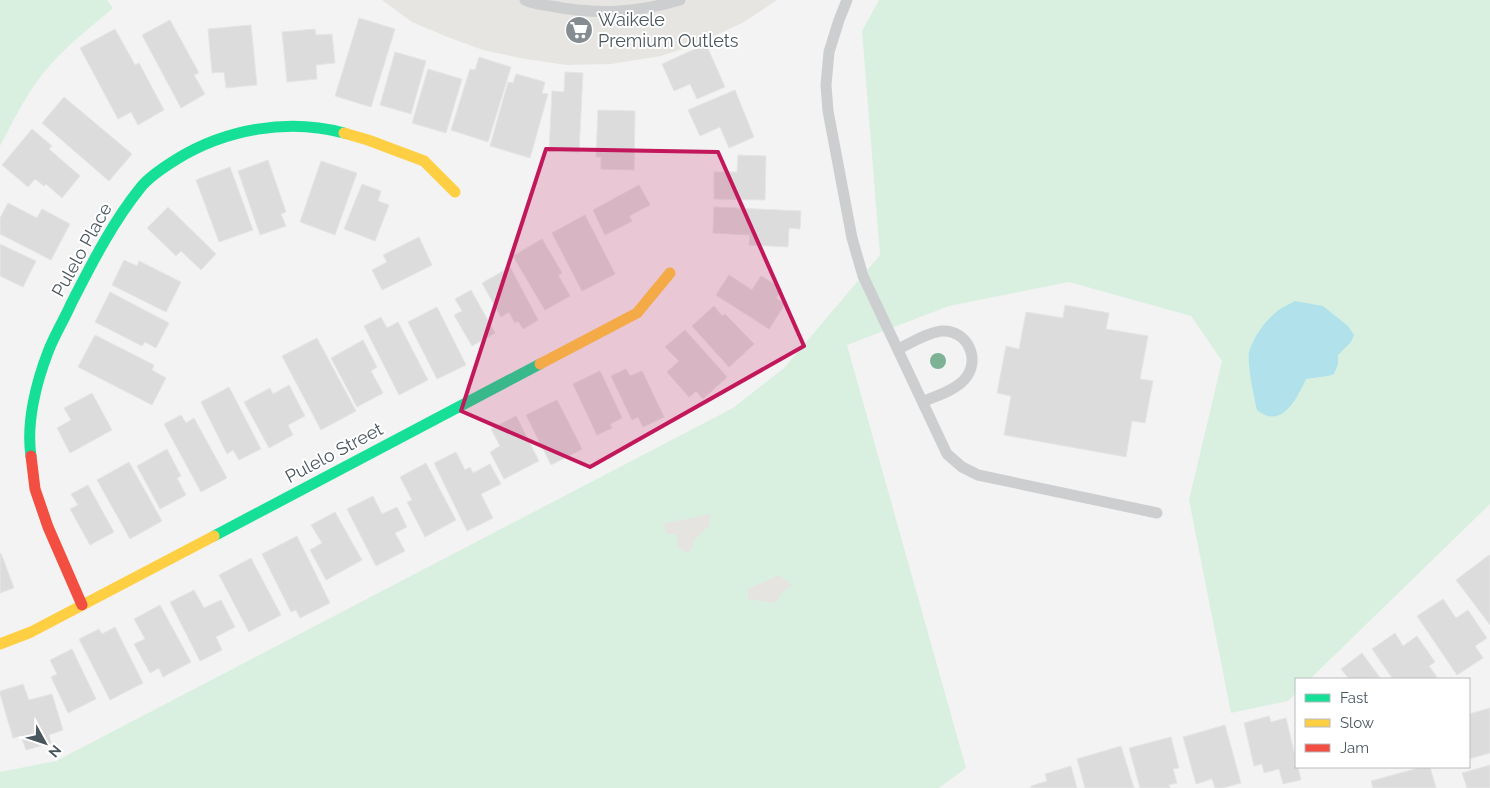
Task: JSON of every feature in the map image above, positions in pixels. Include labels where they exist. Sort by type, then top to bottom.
[{"type":"street","name":"Pulelo Place","points":[[82,605],[48,527],[35,489],[30,451],[31,421],[38,384],[48,351],[103,241],[142,186],[164,168],[194,149],[221,138],[258,129],[288,126],[325,128],[368,140],[424,161],[455,192]]},
{"type":"street","name":"Pulelo Street","points":[[0,644],[31,632],[637,313],[670,273]]},
{"type":"lane","points":[[525,0],[576,11],[620,12],[663,5],[680,0]]},
{"type":"lane","points":[[847,0],[829,52],[826,85],[828,111],[852,238],[864,276],[947,454],[962,467],[978,475],[1157,512]]},
{"type":"lane","points":[[898,349],[933,332],[943,331],[954,333],[969,346],[972,355],[972,365],[969,374],[963,382],[922,402]]},
{"type":"highlighted area","points":[[546,149],[718,152],[804,346],[590,467],[461,411]]},
{"type":"shaded area","name":"Waikele Premium Outlets","points":[[382,0],[777,0],[744,22],[698,44],[661,56],[611,64],[566,65],[483,50],[412,22]]},
{"type":"green space","points":[[0,0],[107,0],[113,8],[81,35],[43,73],[0,146]]},
{"type":"green space","points":[[879,0],[1490,0],[1490,504],[1311,678],[1295,678],[1295,694],[1288,701],[1231,713],[1189,500],[1222,361],[1191,316],[1069,282],[949,306],[847,345],[966,768],[939,788],[0,788],[0,772],[56,761],[733,408],[784,368],[880,255],[862,31]]},
{"type":"sand","points":[[710,514],[710,525],[696,538],[689,554],[678,548],[676,534],[667,534],[663,524]]},
{"type":"sand","points":[[779,575],[792,585],[783,592],[775,603],[748,599],[748,589]]},
{"type":"water","points":[[1295,301],[1323,306],[1348,326],[1354,335],[1351,342],[1338,355],[1338,364],[1334,374],[1306,379],[1287,410],[1275,416],[1268,416],[1257,410],[1250,372],[1249,352],[1256,336],[1267,321],[1279,310]]},
{"type":"building","points":[[359,18],[395,29],[371,107],[335,96]]},
{"type":"building","points":[[170,20],[199,73],[194,75],[205,94],[181,108],[142,35]]},
{"type":"building","points":[[251,25],[257,85],[226,88],[224,72],[212,73],[208,29]]},
{"type":"building","points":[[115,29],[135,65],[139,63],[164,110],[138,125],[131,112],[118,119],[80,48]]},
{"type":"building","points":[[315,29],[316,35],[332,34],[335,63],[316,65],[317,79],[287,82],[282,32]]},
{"type":"building","points":[[706,44],[725,87],[697,99],[690,84],[674,91],[662,64]]},
{"type":"building","points":[[395,52],[426,61],[411,114],[380,105]]},
{"type":"building","points":[[479,57],[511,67],[488,142],[451,130],[470,69],[475,70]]},
{"type":"building","points":[[428,69],[462,79],[446,133],[412,123]]},
{"type":"building","points":[[565,72],[583,73],[579,152],[549,151],[552,91],[564,92]]},
{"type":"building","points":[[516,74],[545,82],[542,93],[548,94],[530,158],[490,146],[508,82],[513,83]]},
{"type":"building","points":[[735,90],[754,137],[729,148],[720,127],[700,136],[688,110]]},
{"type":"building","points":[[64,97],[132,154],[109,181],[42,123]]},
{"type":"building","points":[[598,110],[635,111],[634,170],[601,169],[601,157],[596,157]]},
{"type":"building","points":[[32,129],[52,146],[49,149],[80,176],[62,198],[46,184],[44,186],[35,179],[28,187],[2,165]]},
{"type":"building","points":[[738,155],[766,156],[765,200],[714,199],[714,172],[737,172]]},
{"type":"building","points":[[268,160],[286,212],[281,214],[286,226],[260,235],[238,171]]},
{"type":"building","points":[[321,161],[357,173],[335,235],[300,222]]},
{"type":"building","points":[[230,167],[253,230],[219,242],[196,180]]},
{"type":"building","points":[[362,184],[381,191],[378,201],[389,205],[375,241],[344,229]]},
{"type":"building","points":[[639,185],[650,205],[629,216],[632,221],[605,235],[593,210]]},
{"type":"building","points":[[8,203],[37,218],[42,209],[70,224],[51,260],[0,234],[0,218]]},
{"type":"building","points":[[168,207],[216,254],[201,270],[181,251],[176,256],[147,228]]},
{"type":"building","points":[[714,207],[801,211],[800,229],[789,228],[788,247],[749,245],[750,235],[713,233]]},
{"type":"building","points":[[585,215],[615,274],[582,291],[552,233]]},
{"type":"building","points":[[419,237],[432,265],[382,290],[372,270],[387,262],[383,255]]},
{"type":"building","points":[[542,239],[562,273],[558,275],[570,296],[545,310],[513,256]]},
{"type":"building","points":[[0,244],[36,261],[23,287],[0,276]]},
{"type":"building","points":[[124,260],[137,266],[139,261],[181,282],[166,312],[112,285]]},
{"type":"building","points":[[510,267],[538,320],[523,329],[518,321],[515,323],[509,312],[501,317],[482,283]]},
{"type":"building","points":[[729,275],[752,290],[761,276],[782,289],[776,298],[785,304],[769,329],[716,295]]},
{"type":"building","points":[[471,290],[495,333],[472,346],[454,315],[462,311],[455,299]]},
{"type":"building","points":[[110,292],[169,323],[156,348],[145,342],[142,346],[95,322]]},
{"type":"building","points":[[1065,305],[1109,313],[1106,329],[1148,336],[1140,379],[1153,381],[1145,423],[1132,421],[1126,457],[1004,435],[1011,396],[997,393],[1006,346],[1019,349],[1026,312],[1063,318]]},
{"type":"building","points":[[714,306],[722,316],[725,314],[754,344],[729,367],[692,326]]},
{"type":"building","points":[[437,307],[466,365],[437,379],[408,322]]},
{"type":"building","points":[[381,317],[387,328],[398,322],[428,380],[399,395],[364,326]]},
{"type":"building","points":[[685,330],[727,377],[703,399],[696,391],[689,397],[667,372],[679,361],[665,347]]},
{"type":"building","points":[[95,335],[154,365],[152,370],[166,378],[152,405],[78,367]]},
{"type":"building","points":[[317,338],[356,411],[321,430],[282,356]]},
{"type":"building","points":[[363,340],[377,367],[371,371],[383,393],[357,407],[331,358]]},
{"type":"building","points":[[626,369],[630,376],[642,371],[664,417],[643,427],[638,417],[632,420],[611,376]]},
{"type":"building","points":[[600,371],[622,418],[610,424],[612,428],[597,435],[573,384]]},
{"type":"building","points":[[289,385],[305,416],[288,425],[293,435],[269,448],[244,402],[270,388],[273,394]]},
{"type":"building","points":[[229,387],[261,449],[239,460],[233,450],[227,454],[201,402]]},
{"type":"building","points":[[92,393],[112,430],[70,453],[57,428],[71,420],[64,408]]},
{"type":"building","points":[[557,400],[582,449],[551,465],[526,415]]},
{"type":"building","points":[[181,415],[186,423],[194,418],[227,478],[201,492],[164,424]]},
{"type":"building","points":[[516,416],[539,461],[504,479],[490,452],[500,446],[491,429]]},
{"type":"building","points":[[167,449],[181,476],[177,478],[186,495],[160,509],[137,466]]},
{"type":"building","points":[[456,452],[465,470],[470,467],[473,473],[490,464],[501,484],[481,494],[493,518],[467,531],[434,463]]},
{"type":"building","points":[[129,462],[162,521],[130,539],[97,480]]},
{"type":"building","points":[[426,463],[456,520],[425,537],[407,502],[412,500],[400,477]]},
{"type":"building","points":[[88,485],[114,532],[90,545],[70,509],[78,505],[71,494]]},
{"type":"building","points":[[373,496],[382,514],[397,507],[407,527],[395,533],[405,551],[376,566],[347,509]]},
{"type":"building","points":[[335,512],[362,560],[326,580],[310,550],[322,543],[311,525]]},
{"type":"building","points":[[297,536],[330,603],[300,618],[296,610],[291,612],[262,554]]},
{"type":"building","points":[[0,554],[14,588],[0,593]]},
{"type":"building","points":[[1490,556],[1490,625],[1456,580]]},
{"type":"building","points":[[251,558],[281,615],[249,632],[219,575]]},
{"type":"building","points":[[194,590],[204,608],[221,600],[235,627],[216,637],[222,650],[200,661],[170,602]]},
{"type":"building","points":[[1443,599],[1456,618],[1468,610],[1487,638],[1475,646],[1483,658],[1457,675],[1417,616]]},
{"type":"building","points":[[160,605],[191,662],[163,677],[159,668],[150,673],[134,644],[145,639],[134,619]]},
{"type":"building","points":[[115,627],[143,683],[110,700],[79,639],[99,629],[102,634]]},
{"type":"building","points":[[1395,633],[1403,646],[1417,636],[1435,662],[1429,666],[1437,677],[1392,678],[1372,649]]},
{"type":"building","points":[[72,649],[96,699],[68,713],[51,677],[57,674],[50,660]]},
{"type":"building","points":[[1362,653],[1380,678],[1348,678],[1341,669]]},
{"type":"building","points":[[23,684],[29,700],[52,694],[63,730],[49,735],[51,743],[26,750],[21,736],[13,738],[0,694],[0,691]]},
{"type":"building","points":[[1490,708],[1490,753],[1470,759],[1470,714]]},
{"type":"building","points":[[1269,716],[1271,722],[1286,718],[1295,756],[1295,768],[1298,768],[1301,780],[1283,784],[1279,769],[1264,773],[1262,764],[1254,766],[1244,723]]},
{"type":"building","points":[[1225,725],[1241,783],[1223,788],[1215,788],[1212,779],[1196,784],[1183,737]]},
{"type":"building","points":[[1171,737],[1179,768],[1173,769],[1177,783],[1169,785],[1170,788],[1140,788],[1129,748]]},
{"type":"building","points":[[1121,746],[1134,788],[1085,788],[1077,759]]},
{"type":"building","points":[[1490,765],[1490,788],[1467,788],[1462,773]]},
{"type":"building","points":[[1071,766],[1077,788],[1031,788],[1031,786],[1047,781],[1045,774]]},
{"type":"building","points":[[1418,768],[1430,768],[1436,788],[1373,788],[1371,781]]},
{"type":"traffic: fast","points":[[31,456],[30,430],[33,403],[50,346],[103,244],[121,215],[145,183],[153,175],[177,159],[216,140],[237,134],[279,127],[323,129],[344,133]]},
{"type":"traffic: fast","points":[[214,536],[540,364]]},
{"type":"traffic: slow","points":[[344,133],[424,161],[455,192]]},
{"type":"traffic: slow","points":[[540,364],[637,313],[670,273]]},
{"type":"traffic: slow","points":[[0,644],[31,632],[214,536]]},
{"type":"traffic: jam","points":[[31,456],[35,489],[48,527],[82,605]]},
{"type":"place","name":"Waikele Premium Outlets","points":[[579,30]]}]
